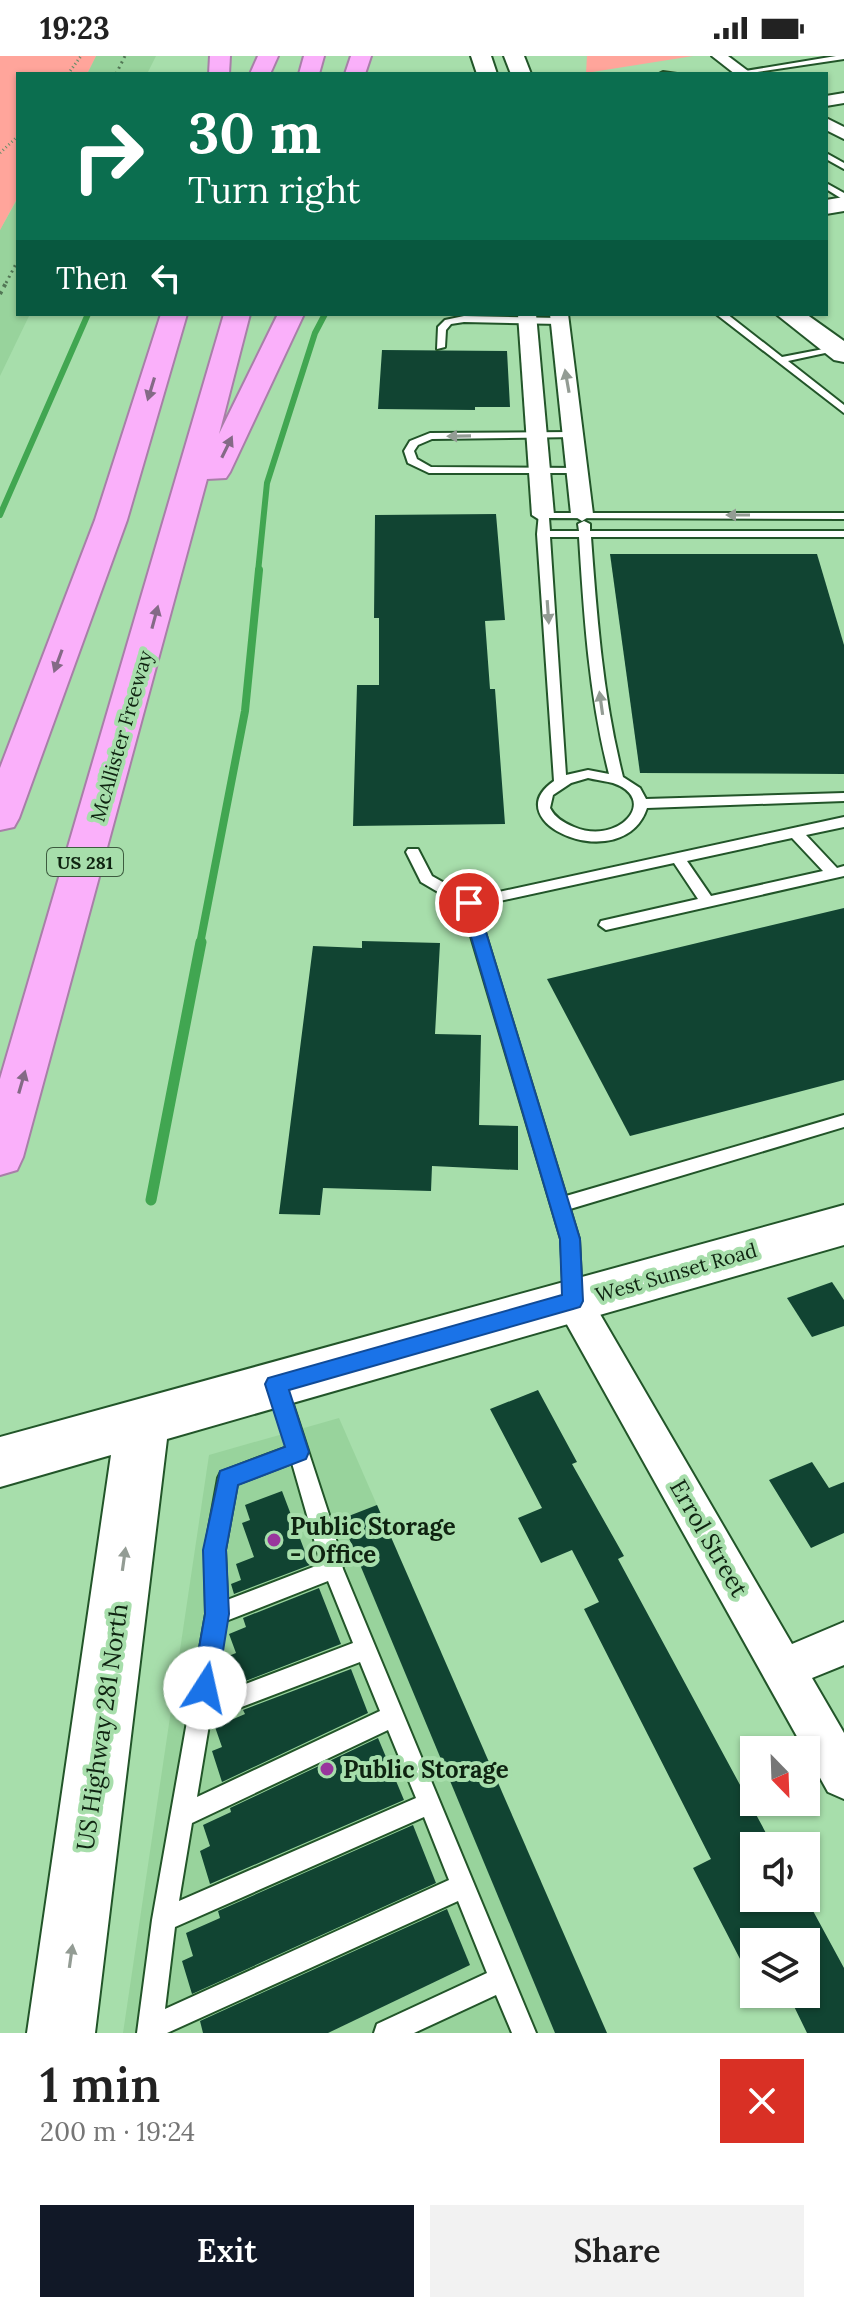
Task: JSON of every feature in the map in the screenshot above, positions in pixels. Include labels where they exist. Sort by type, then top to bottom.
[{"type":"highway","points":[[0,818],[111,520],[173,316]]},
{"type":"highway","name":"McAllister Freeway","points":[[0,1157],[236,316]]},
{"type":"highway","points":[[168,567],[290,316]]},
{"type":"main road","points":[[792,316],[841,349]]},
{"type":"main road","name":"West Sunset Road","points":[[0,1462],[844,1225]]},
{"type":"main road","name":"US Highway 281 North","points":[[61,2033],[142,1422]]},
{"type":"street","points":[[719,56],[743,72]]},
{"type":"street","points":[[528,317],[543,524]]},
{"type":"street","points":[[560,317],[584,524]]},
{"type":"street","name":"Errol Street","points":[[573,1301],[844,1776]]},
{"type":"street","points":[[783,1669],[844,1643]]},
{"type":"lane","points":[[750,72],[844,57]]},
{"type":"lane","points":[[724,316],[844,410]]},
{"type":"lane","points":[[440,347],[441,329],[448,322],[560,317]]},
{"type":"lane","points":[[780,360],[841,349]]},
{"type":"lane","points":[[573,435],[430,436],[414,443],[409,451],[412,461],[429,470],[576,470]]},
{"type":"lane","points":[[775,516],[778,534]]},
{"type":"lane","points":[[543,524],[844,516]]},
{"type":"lane","points":[[543,524],[844,534]]},
{"type":"lane","points":[[543,524],[560,780]]},
{"type":"lane","points":[[584,524],[593,652],[604,728],[617,779]]},
{"type":"lane","points":[[588,774],[617,779],[630,786],[642,804],[640,815],[633,825],[621,832],[606,836],[572,833],[548,816],[544,796],[560,780],[588,774]]},
{"type":"lane","points":[[642,804],[844,797]]},
{"type":"lane","points":[[413,852],[426,879],[469,903],[844,822]]},
{"type":"lane","points":[[796,833],[838,872]]},
{"type":"lane","points":[[679,860],[707,901]]},
{"type":"lane","points":[[606,925],[838,872]]},
{"type":"lane","points":[[469,903],[570,1239],[573,1301]]},
{"type":"lane","points":[[559,1205],[844,1121]]},
{"type":"lane","points":[[276,1384],[333,1569],[524,2033]]},
{"type":"lane","points":[[149,2031],[164,1920],[217,1614],[215,1550],[228,1478],[298,1452]]},
{"type":"lane","points":[[217,1614],[333,1569]]},
{"type":"lane","points":[[200,1712],[366,1649]]},
{"type":"lane","points":[[182,1816],[394,1716]]},
{"type":"lane","points":[[164,1920],[430,1803]]},
{"type":"lane","points":[[149,2031],[464,1886]]},
{"type":"lane","points":[[386,2033],[502,1979]]},
{"type":"path","points":[[0,153],[16,138]]},
{"type":"shaded area","points":[[0,56],[96,56],[88,72],[16,72],[16,201],[0,230]]},
{"type":"shaded area","points":[[96,56],[156,56],[148,72],[88,72]]},
{"type":"shaded area","points":[[587,56],[693,56],[592,72],[586,72]]},
{"type":"shaded area","points":[[16,202],[16,316],[29,316],[0,376],[0,230]]},
{"type":"shaded area","name":"Public Storage","points":[[339,1418],[607,2033],[123,2033],[209,1455]]},
{"type":"building","points":[[382,350],[507,351],[510,407],[475,407],[475,410],[378,409]]},
{"type":"building","points":[[496,514],[505,620],[485,621],[490,689],[495,689],[505,824],[353,826],[357,685],[379,685],[379,618],[374,618],[375,515]]},
{"type":"building","points":[[610,554],[817,554],[844,645],[844,774],[640,773]]},
{"type":"building","points":[[844,908],[844,1080],[630,1136],[547,979]]},
{"type":"building","points":[[362,941],[440,943],[435,1034],[481,1035],[479,1125],[518,1126],[518,1170],[432,1166],[431,1191],[323,1188],[320,1215],[279,1214],[313,946],[362,948]]},
{"type":"building","points":[[832,1282],[844,1300],[844,1326],[812,1337],[787,1298]]},
{"type":"building","points":[[538,1390],[577,1462],[572,1464],[624,1556],[618,1559],[740,1785],[740,1816],[757,1816],[765,1832],[740,1832],[740,1912],[814,1912],[844,1968],[844,2033],[807,2033],[795,2008],[820,2008],[820,1928],[740,1928],[740,1959],[693,1868],[711,1859],[584,1609],[599,1602],[572,1550],[541,1563],[518,1518],[542,1508],[490,1409]]},
{"type":"building","points":[[812,1462],[829,1488],[844,1482],[844,1533],[811,1548],[769,1480]]},
{"type":"building","name":"Public Storage - Office","points":[[282,1491],[310,1565],[234,1594],[231,1584],[241,1580],[236,1564],[254,1557],[242,1523],[250,1520],[245,1505]]},
{"type":"building","points":[[377,1505],[607,2033],[555,2033],[341,1519]]},
{"type":"building","points":[[319,1588],[341,1644],[235,1685],[226,1657],[236,1653],[229,1634],[246,1627],[243,1618]]},
{"type":"building","points":[[351,1669],[368,1713],[222,1782],[212,1751],[222,1747],[215,1727],[245,1714],[243,1710]]},
{"type":"building","points":[[378,1738],[404,1800],[210,1884],[200,1851],[210,1846],[203,1825],[231,1812],[230,1808]]},
{"type":"building","points":[[413,1825],[436,1883],[192,1994],[182,1961],[193,1956],[186,1933],[220,1918],[218,1911]]},
{"type":"building","points":[[447,1909],[470,1965],[328,2033],[203,2033],[200,2021]]},
{"type":"waterway","points":[[0,515],[87,316]]},
{"type":"waterway","points":[[258,572],[267,483],[315,333],[324,316]]},
{"type":"waterway","points":[[200,944],[245,711],[259,570]]},
{"type":"waterway","points":[[151,1200],[201,942]]},
{"type":"railway","points":[[117,72],[125,56]]},
{"type":"railway","points":[[6,283],[16,264]]},
{"type":"railway","points":[[0,294],[7,281]]},
{"type":"place","name":"Public Storage - Office","points":[[274,1540]]},
{"type":"place","name":"Public Storage","points":[[327,1769]]},
{"type":"route","points":[[205,1688],[217,1614],[215,1550],[228,1478],[298,1452],[276,1384],[573,1301],[570,1239],[469,903]]}]
